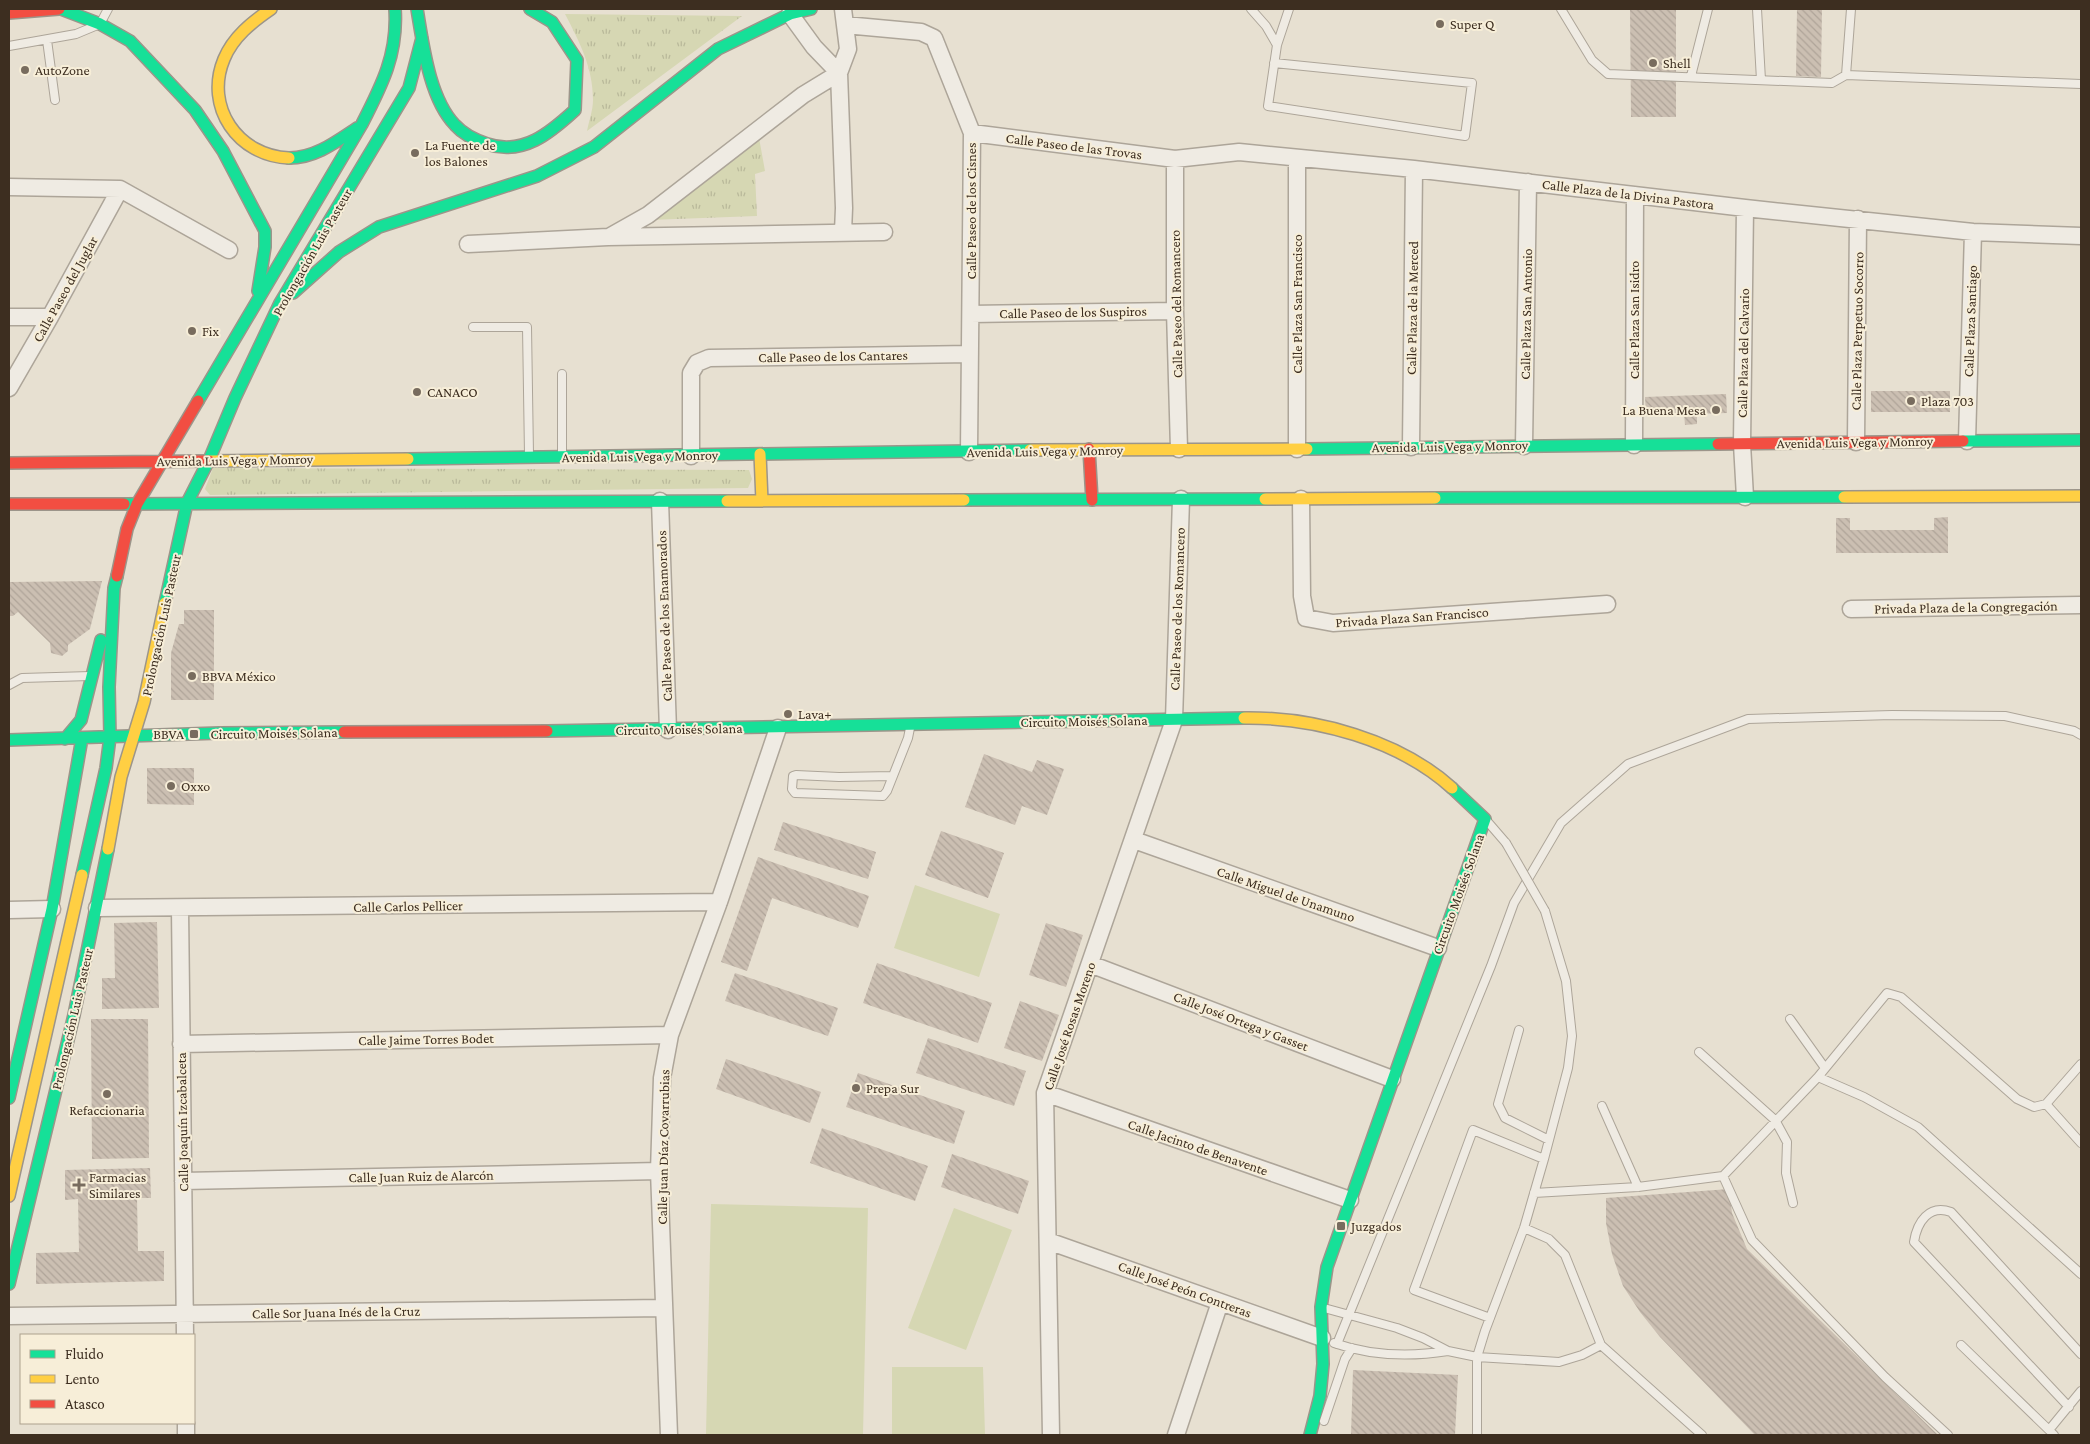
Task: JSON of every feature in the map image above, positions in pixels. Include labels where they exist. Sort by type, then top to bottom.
[{"type":"main road","points":[[9,13],[60,9],[100,24],[130,40],[195,110],[223,150],[265,232],[265,247],[256,303]]},
{"type":"main road","points":[[271,9],[249,24],[231,46],[221,70],[220,96],[230,126],[251,148],[277,157],[295,158],[318,152],[335,143],[362,124]]},
{"type":"main road","name":"Prolongación Luis Pasteur","points":[[9,1196],[106,768],[110,737],[109,687],[114,588],[127,529],[137,504],[362,124],[386,75],[395,51],[395,9]]},
{"type":"main road","name":"Prolongación Luis Pasteur","points":[[9,1284],[68,1040],[97,908],[121,777],[132,736],[144,702],[187,504],[280,303],[409,88],[422,38],[417,9]]},
{"type":"main road","points":[[422,38],[437,95],[450,117],[464,133],[492,146],[514,148],[536,142],[550,133],[575,110],[577,60],[552,22],[530,9]]},
{"type":"main road","points":[[280,303],[339,252],[379,227],[537,176],[594,147],[718,48],[790,14],[811,9]]},
{"type":"main road","name":"Avenida Luis Vega y Monroy","points":[[9,463],[691,456],[1089,449],[1297,449],[2081,440]]},
{"type":"main road","points":[[1089,449],[1092,500]]},
{"type":"main road","points":[[760,454],[762,501]]},
{"type":"main road","points":[[9,504],[2081,496]]},
{"type":"main road","points":[[65,739],[81,720],[114,588]]},
{"type":"main road","name":"Circuito Moisés Solana","points":[[9,740],[229,733],[668,730],[1258,718],[1296,721],[1349,734],[1398,752],[1438,776],[1486,819],[1438,948],[1327,1267],[1321,1307],[1330,1341],[1324,1364],[1320,1396],[1310,1435]]},
{"type":"main road","points":[[9,1098],[12,1070],[52,909],[82,738]]},
{"type":"street","points":[[843,9],[848,49],[839,73],[844,208],[843,232]]},
{"type":"street","points":[[790,14],[814,47],[839,73]]},
{"type":"street","name":"Calle Paseo de los Cisnes","points":[[845,25],[921,32],[934,38],[972,133],[970,452]]},
{"type":"street","points":[[608,238],[648,214],[803,95],[839,73]]},
{"type":"street","name":"Calle Paseo de las Trovas","points":[[972,133],[1176,159]]},
{"type":"street","name":"Calle Plaza de la Divina Pastora","points":[[1176,159],[1239,152],[1414,168],[1745,208],[1973,232],[2081,236]]},
{"type":"street","name":"Calle Plaza San Francisco","points":[[1297,158],[1297,449]]},
{"type":"street","name":"Calle Paseo del Romancero","points":[[1176,159],[1175,311],[1179,449]]},
{"type":"street","name":"Calle Plaza de la Merced","points":[[1410,447],[1414,168]]},
{"type":"street","name":"Calle Plaza San Antonio","points":[[1524,446],[1528,182]]},
{"type":"street","points":[[9,187],[120,189],[229,250]]},
{"type":"street","name":"Calle Paseo del Juglar","points":[[9,388],[120,189]]},
{"type":"street","name":"Calle Plaza San Isidro","points":[[1634,445],[1635,195]]},
{"type":"street","name":"Calle Plaza del Calvario","points":[[1744,497],[1742,444],[1745,208]]},
{"type":"street","name":"Calle Plaza Perpetuo Socorro","points":[[1856,442],[1858,219]]},
{"type":"street","points":[[468,244],[608,238],[884,232]]},
{"type":"street","name":"Calle Plaza Santiago","points":[[1967,440],[1973,232]]},
{"type":"street","name":"Calle Paseo de los Suspiros","points":[[971,314],[1175,311]]},
{"type":"street","points":[[9,318],[50,317]]},
{"type":"street","name":"Calle Paseo de los Cantares","points":[[691,456],[691,373],[697,363],[710,358],[970,354]]},
{"type":"street","name":"Calle Paseo de los Romancero","points":[[1174,720],[1181,499]]},
{"type":"street","name":"Privada Plaza San Francisco","points":[[1301,499],[1302,596],[1306,618],[1333,623],[1607,604]]},
{"type":"street","name":"Calle Paseo de los Enamorados","points":[[660,502],[668,730]]},
{"type":"street","name":"Privada Plaza de la Congregación","points":[[1851,609],[2081,605]]},
{"type":"street","name":"Calle José Rosas Moreno","points":[[1051,1435],[1045,1093],[1174,720]]},
{"type":"street","name":"Calle Juan Díaz Covarrubias","points":[[669,1435],[660,1171],[662,1078],[670,1035],[719,902],[778,728]]},
{"type":"street","name":"Calle Miguel de Unamuno","points":[[1134,840],[1438,948]]},
{"type":"street","name":"Calle Carlos Pellicer","points":[[97,908],[719,902]]},
{"type":"street","name":"Calle Joaquín Izcabalceta","points":[[180,908],[185,1334]]},
{"type":"street","points":[[9,910],[52,909]]},
{"type":"street","name":"Calle José Ortega y Gasset","points":[[1090,964],[1392,1078]]},
{"type":"street","name":"Calle Jaime Torres Bodet","points":[[181,1044],[670,1035]]},
{"type":"street","name":"Calle Jacinto de Benavente","points":[[1045,1093],[1350,1200]]},
{"type":"street","name":"Calle Juan Ruiz de Alarcón","points":[[183,1181],[660,1171]]},
{"type":"street","name":"Calle José Peón Contreras","points":[[1048,1240],[1330,1341]]},
{"type":"street","points":[[1176,1435],[1220,1302]]},
{"type":"street","name":"Calle Sor Juana Inés de la Cruz","points":[[9,1316],[664,1308]]},
{"type":"lane","points":[[9,46],[76,34],[100,24],[108,9]]},
{"type":"lane","points":[[1250,9],[1266,26],[1277,45]]},
{"type":"lane","points":[[1274,63],[1472,83],[1465,136],[1268,106],[1274,63],[1277,45],[1289,9]]},
{"type":"lane","points":[[1561,9],[1592,60],[1608,74],[1832,83],[1846,75],[2081,84]]},
{"type":"lane","points":[[1690,76],[1708,9]]},
{"type":"lane","points":[[1757,9],[1760,80]]},
{"type":"lane","points":[[1846,75],[1851,9]]},
{"type":"lane","points":[[47,40],[55,100]]},
{"type":"lane","points":[[473,327],[528,327],[529,458]]},
{"type":"lane","points":[[562,374],[562,457]]},
{"type":"lane","points":[[9,685],[22,678],[92,676]]},
{"type":"lane","points":[[1600,1345],[1582,1355],[1559,1362],[1477,1357],[1448,1352],[1392,1355],[1352,1348],[1330,1341],[1348,1315],[1491,966],[1514,903],[1561,823],[1628,764],[1748,719],[1892,715],[2005,716],[2074,731],[2081,735]]},
{"type":"lane","points":[[892,776],[839,777],[796,774],[793,776],[792,788],[795,793],[883,796],[886,791],[908,738],[911,725]]},
{"type":"lane","points":[[1477,1435],[1477,1357],[1524,1228],[1568,1068],[1572,1036],[1566,981],[1545,911],[1506,843],[1486,819]]},
{"type":"lane","points":[[1534,1193],[1638,1187],[1723,1176],[1818,1077],[1887,993],[1901,996],[2017,1098],[2034,1107],[2046,1104],[2081,1064]]},
{"type":"lane","points":[[1790,1019],[1826,1068]]},
{"type":"lane","points":[[1519,1030],[1498,1104],[1505,1118],[1549,1140]]},
{"type":"lane","points":[[1699,1052],[1775,1120],[1787,1142],[1786,1173],[1793,1203]]},
{"type":"lane","points":[[1818,1077],[1864,1097],[1918,1127],[2081,1274]]},
{"type":"lane","points":[[2046,1104],[2081,1142]]},
{"type":"lane","points":[[1602,1106],[1638,1187]]},
{"type":"lane","points":[[2075,1136],[2081,1129]]},
{"type":"lane","points":[[1490,1318],[1414,1290],[1473,1130],[1544,1159]]},
{"type":"lane","points":[[1723,1176],[1752,1240],[1885,1377],[1948,1435]]},
{"type":"lane","points":[[2069,1407],[1914,1242],[1918,1224],[1932,1211],[1941,1209],[1951,1212],[2081,1354]]},
{"type":"lane","points":[[1524,1228],[1549,1239],[1565,1255],[1600,1345],[1702,1435]]},
{"type":"lane","points":[[1321,1307],[1397,1328],[1423,1338],[1448,1352]]},
{"type":"lane","points":[[1961,1345],[2051,1433],[2081,1391]]},
{"type":"lane","points":[[1323,1427],[1345,1359],[1352,1348]]},
{"type":"green space","points":[[565,14],[742,16],[587,131],[593,104],[591,76],[580,44]]},
{"type":"green space","points":[[758,132],[765,171],[755,174],[757,216],[649,220]]},
{"type":"green space","points":[[213,468],[749,470],[752,479],[748,488],[210,495],[205,489]]},
{"type":"green space","points":[[915,885],[1000,914],[979,977],[894,948]]},
{"type":"green space","points":[[711,1204],[868,1208],[863,1435],[706,1435]]},
{"type":"green space","points":[[954,1208],[1012,1230],[966,1350],[908,1328]]},
{"type":"green space","points":[[892,1367],[983,1367],[985,1435],[892,1435]]},
{"type":"building","name":"Shell","points":[[1630,9],[1676,9],[1676,117],[1631,117]]},
{"type":"building","points":[[1797,9],[1822,9],[1821,77],[1796,76]]},
{"type":"building","name":"Plaza 703","points":[[1871,391],[1950,391],[1950,412],[1871,412]]},
{"type":"building","points":[[1726,394],[1727,413],[1697,414],[1697,424],[1685,425],[1684,414],[1646,416],[1645,397]]},
{"type":"building","points":[[1948,517],[1948,553],[1836,553],[1836,518],[1850,518],[1850,530],[1934,530],[1934,518]]},
{"type":"building","points":[[102,581],[90,629],[68,645],[68,651],[62,656],[51,653],[50,643],[18,612],[13,616],[9,616],[9,582]]},
{"type":"building","name":"BBVA México","points":[[184,610],[214,610],[214,700],[171,700],[171,653],[179,624],[184,624]]},
{"type":"building","points":[[984,754],[1032,772],[1037,760],[1064,769],[1047,815],[1022,806],[1015,825],[965,807]]},
{"type":"building","name":"Oxxo","points":[[147,768],[194,768],[194,805],[147,804]]},
{"type":"building","points":[[783,822],[876,852],[868,879],[774,850]]},
{"type":"building","points":[[941,831],[1004,853],[988,898],[925,875]]},
{"type":"building","points":[[758,857],[869,896],[858,928],[772,898],[747,971],[721,962]]},
{"type":"building","points":[[157,922],[159,1008],[102,1009],[102,978],[115,978],[114,923]]},
{"type":"building","points":[[1046,923],[1083,935],[1066,987],[1029,975]]},
{"type":"building","points":[[877,963],[992,1003],[978,1043],[863,1003]]},
{"type":"building","points":[[735,973],[838,1008],[828,1036],[725,1001]]},
{"type":"building","points":[[1020,1001],[1059,1015],[1042,1061],[1004,1048]]},
{"type":"building","points":[[91,1019],[148,1019],[149,1158],[92,1159]]},
{"type":"building","points":[[928,1038],[1026,1071],[1014,1106],[916,1073]]},
{"type":"building","points":[[726,1059],[821,1092],[810,1123],[716,1089]]},
{"type":"building","points":[[858,1073],[965,1111],[954,1144],[846,1107]]},
{"type":"building","points":[[822,1128],[928,1166],[915,1201],[810,1163]]},
{"type":"building","points":[[952,1154],[1029,1181],[1018,1214],[941,1187]]},
{"type":"building","points":[[150,1168],[151,1198],[137,1198],[138,1251],[164,1251],[164,1281],[36,1284],[36,1253],[79,1252],[78,1199],[65,1200],[65,1170]]},
{"type":"building","points":[[1729,1189],[1732,1213],[1747,1249],[1938,1435],[1755,1435],[1660,1337],[1640,1312],[1623,1286],[1612,1254],[1606,1223],[1606,1198]]},
{"type":"building","points":[[1353,1370],[1458,1375],[1455,1435],[1351,1435]]},
{"type":"traffic: fast","points":[[61,9],[100,24],[130,41],[195,110],[223,151],[265,231],[265,247],[258,291]]},
{"type":"traffic: fast","points":[[198,401],[362,124],[387,69],[394,40],[395,9]]},
{"type":"traffic: fast","points":[[417,9],[428,70],[446,114],[465,134],[487,144],[500,147],[524,145],[535,140],[556,127],[575,110],[577,60],[552,22],[530,9]]},
{"type":"traffic: fast","points":[[293,293],[339,252],[379,227],[537,176],[594,147],[718,49],[790,14],[811,9]]},
{"type":"traffic: fast","points":[[165,603],[187,503],[209,460],[235,398],[280,303],[409,88],[422,38]]},
{"type":"traffic: fast","points":[[289,158],[316,152],[333,144],[357,128]]},
{"type":"traffic: fast","points":[[1963,441],[2081,440]]},
{"type":"traffic: fast","points":[[1307,449],[1718,444]]},
{"type":"traffic: fast","points":[[408,459],[1030,450]]},
{"type":"traffic: fast","points":[[1435,498],[1844,497]]},
{"type":"traffic: fast","points":[[964,500],[1265,499]]},
{"type":"traffic: fast","points":[[124,504],[727,501]]},
{"type":"traffic: fast","points":[[82,875],[106,768],[110,737],[109,687],[114,588],[117,576]]},
{"type":"traffic: fast","points":[[65,739],[81,720],[101,640]]},
{"type":"traffic: fast","points":[[547,731],[1244,718]]},
{"type":"traffic: fast","points":[[9,740],[219,733],[344,732]]},
{"type":"traffic: fast","points":[[9,1098],[52,909],[82,738]]},
{"type":"traffic: fast","points":[[1310,1435],[1320,1396],[1323,1364],[1321,1307],[1327,1267],[1485,819],[1452,788]]},
{"type":"traffic: fast","points":[[9,1284],[74,1015],[108,849]]},
{"type":"traffic: slow","points":[[271,9],[257,19],[232,44],[224,59],[219,77],[219,94],[222,111],[230,126],[241,138],[255,148],[271,155],[289,158]]},
{"type":"traffic: slow","points":[[1030,450],[1307,449]]},
{"type":"traffic: slow","points":[[760,454],[762,501]]},
{"type":"traffic: slow","points":[[209,461],[408,459]]},
{"type":"traffic: slow","points":[[1844,497],[2081,496]]},
{"type":"traffic: slow","points":[[1265,499],[1435,498]]},
{"type":"traffic: slow","points":[[727,501],[964,500]]},
{"type":"traffic: slow","points":[[108,849],[121,777],[144,702],[165,603]]},
{"type":"traffic: slow","points":[[1244,718],[1299,722],[1327,727],[1382,744],[1431,771],[1452,788]]},
{"type":"traffic: slow","points":[[9,1196],[82,875]]},
{"type":"traffic: jam","points":[[9,13],[59,9]]},
{"type":"traffic: jam","points":[[117,576],[127,529],[137,504],[198,401]]},
{"type":"traffic: jam","points":[[1718,444],[1963,441]]},
{"type":"traffic: jam","points":[[1089,449],[1092,500]]},
{"type":"traffic: jam","points":[[9,463],[209,461]]},
{"type":"traffic: jam","points":[[9,504],[124,504]]},
{"type":"traffic: jam","points":[[344,732],[547,731]]},
{"type":"place","name":"Super Q","points":[[1440,24]]},
{"type":"place","name":"Shell","points":[[1653,63]]},
{"type":"place","name":"AutoZone","points":[[25,70]]},
{"type":"place","name":"La Fuente de los Balones","points":[[415,153]]},
{"type":"place","name":"Fix","points":[[192,331]]},
{"type":"place","name":"CANACO","points":[[417,392]]},
{"type":"place","name":"Plaza 703","points":[[1911,401]]},
{"type":"place","name":"La Buena Mesa","points":[[1716,410]]},
{"type":"place","name":"BBVA México","points":[[192,676]]},
{"type":"place","name":"Lava+","points":[[788,714]]},
{"type":"place","name":"BBVA","points":[[194,734]]},
{"type":"place","name":"Oxxo","points":[[171,786]]},
{"type":"place","name":"Prepa Sur","points":[[856,1088]]},
{"type":"place","name":"Refaccionaria","points":[[107,1094]]},
{"type":"place","name":"Farmacias Similares","points":[[79,1185]]},
{"type":"place","name":"Juzgados","points":[[1341,1226]]}]
